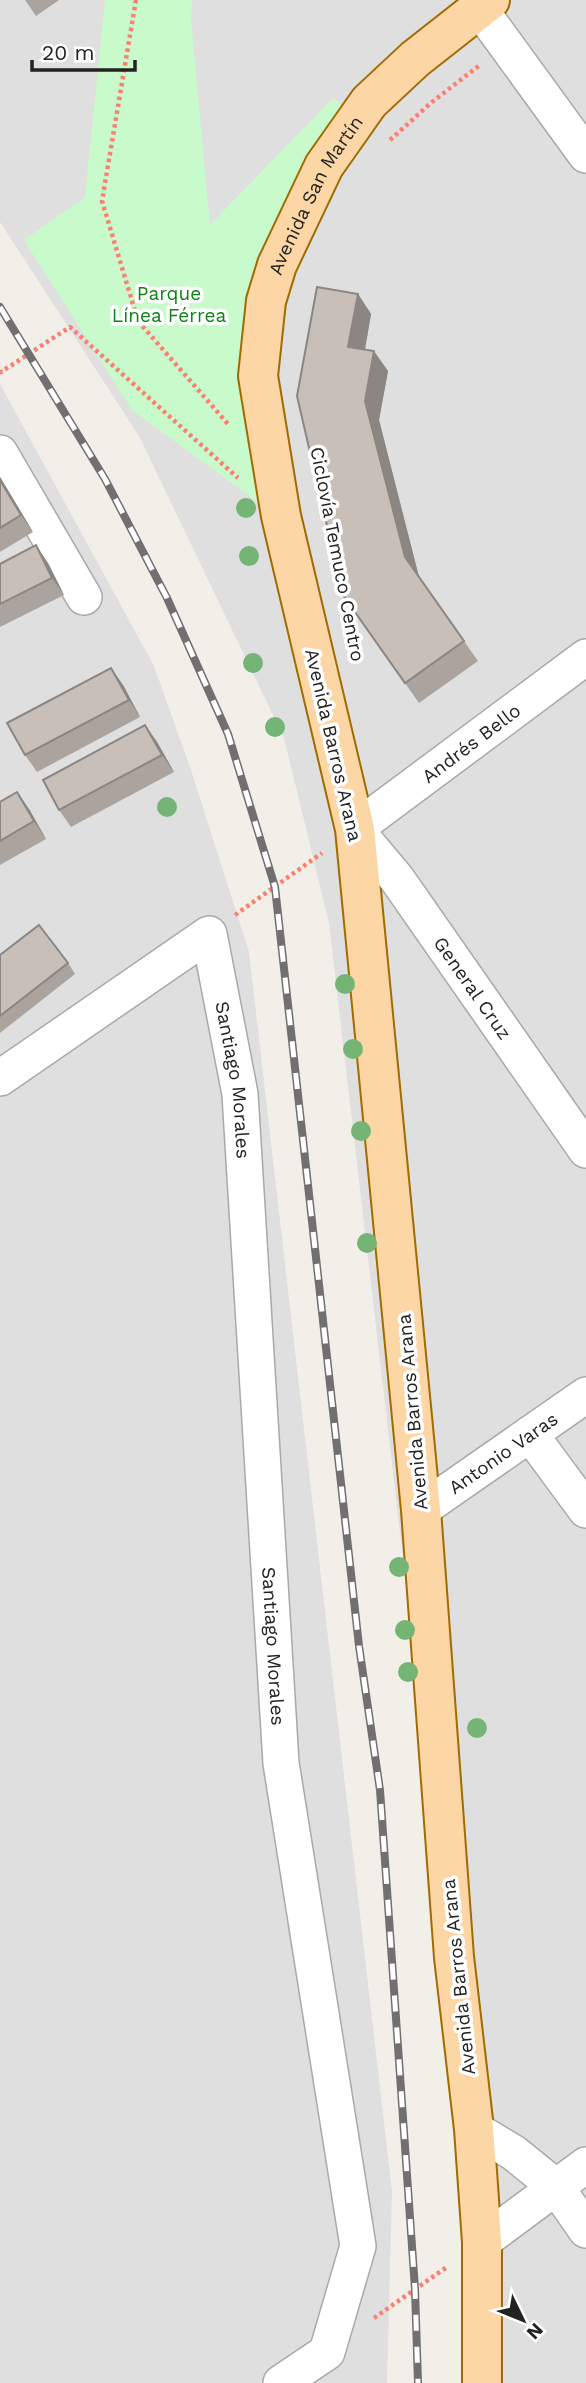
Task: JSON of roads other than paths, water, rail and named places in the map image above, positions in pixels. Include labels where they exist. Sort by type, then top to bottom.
[{"type":"main road","name":"Avenida San Martín","points":[[271,450],[260,388],[260,338],[266,302],[292,232],[324,166],[369,102],[475,9]]},
{"type":"main road","name":"Avenida Barros Arana","points":[[271,450],[281,516],[355,829],[421,1510],[454,1957],[474,2129],[482,2242],[482,2383]]},
{"type":"street","points":[[475,9],[586,155]]},
{"type":"street","points":[[0,453],[84,597]]},
{"type":"street","name":"Andrés Bello","points":[[355,829],[586,657]]},
{"type":"street","name":"General Cruz","points":[[355,829],[397,879],[586,1150]]},
{"type":"street","name":"Santiago Morales","points":[[0,1078],[209,934],[240,1094],[281,1763],[358,2246],[327,2352],[281,2383]]},
{"type":"street","name":"Antonio Varas","points":[[421,1510],[586,1395]]},
{"type":"street","points":[[530,1434],[586,1510]]},
{"type":"street","points":[[474,2129],[514,2153],[556,2187],[586,2230]]},
{"type":"street","points":[[482,2242],[586,2165]]},
{"type":"railway","points":[[0,307],[105,479],[167,598],[228,734],[275,887],[359,1646],[380,1790],[415,2289],[418,2383]]},
{"type":"park label","name":"Parque Línea Férrea","points":[[169,304]]}]
